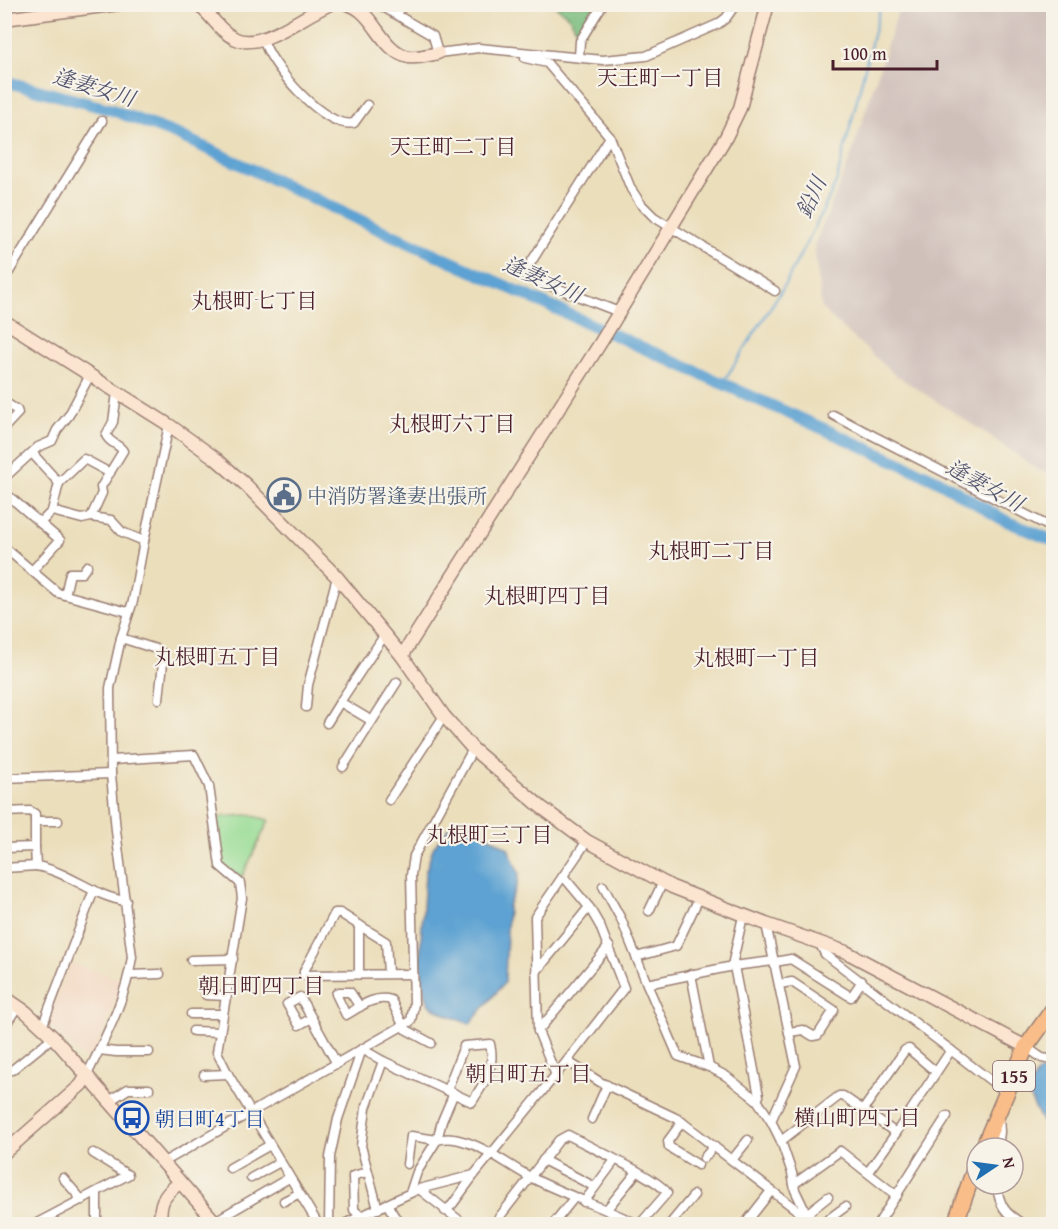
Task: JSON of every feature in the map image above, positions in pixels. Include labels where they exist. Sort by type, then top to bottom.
[{"type":"highway","name":"155","points":[[988,1136],[1026,1047],[1053,1008]]},
{"type":"highway","points":[[944,1224],[965,1187]]},
{"type":"highway","points":[[955,1224],[965,1195]]},
{"type":"street","points":[[4,19],[119,4]]},
{"type":"street","points":[[198,4],[225,32],[245,42],[263,39],[331,4]]},
{"type":"street","points":[[347,4],[363,13],[385,41],[402,54],[415,57],[479,48],[617,60],[646,56],[718,24],[726,18],[736,4]]},
{"type":"street","points":[[378,4],[433,36],[438,53]]},
{"type":"street","points":[[393,13],[408,4]]},
{"type":"street","points":[[579,57],[580,41],[603,4]]},
{"type":"street","points":[[402,657],[601,342],[726,137],[740,108],[768,4]]},
{"type":"street","points":[[263,39],[283,75],[311,103],[336,120],[344,124],[354,123],[367,105]]},
{"type":"street","points":[[514,52],[547,63],[610,137],[631,189],[654,217],[670,229],[775,291]]},
{"type":"street","points":[[4,280],[102,121]]},
{"type":"street","points":[[610,137],[523,275],[617,315]]},
{"type":"street","points":[[4,321],[169,424],[215,458],[337,577],[402,657],[444,716],[473,749],[541,807],[587,841],[663,882],[699,898],[864,960],[1026,1047],[1042,1058],[1053,1060]]},
{"type":"street","points":[[4,478],[38,447],[52,441],[90,375]]},
{"type":"street","points":[[91,518],[102,493],[101,487],[123,452],[121,447],[108,440],[106,435],[113,422],[117,393]]},
{"type":"street","points":[[4,402],[18,413],[4,428]]},
{"type":"street","points":[[833,415],[1053,529]]},
{"type":"street","points":[[4,1153],[81,1085],[115,1016],[129,975],[132,957],[111,774],[110,688],[121,638],[133,601],[169,424]]},
{"type":"street","points":[[32,453],[60,483]]},
{"type":"street","points":[[40,523],[52,511],[60,483],[84,459],[110,472]]},
{"type":"street","points":[[4,492],[60,540],[32,571]]},
{"type":"street","points":[[52,511],[82,519],[111,520],[122,532],[144,541]]},
{"type":"street","points":[[4,547],[58,593],[128,612]]},
{"type":"street","points":[[65,595],[70,573],[82,573],[87,566]]},
{"type":"street","points":[[306,706],[308,685],[337,577]]},
{"type":"street","points":[[327,723],[384,636]]},
{"type":"street","points":[[121,638],[156,649],[164,654],[159,699]]},
{"type":"street","points":[[343,767],[397,682]]},
{"type":"street","points":[[340,702],[372,721]]},
{"type":"street","points":[[389,800],[444,716]]},
{"type":"street","points":[[162,1163],[411,1021],[413,974],[411,875],[414,856],[473,749]]},
{"type":"street","points":[[112,760],[194,755],[209,786],[219,866],[233,876],[241,886],[242,898],[217,1052],[298,1194],[318,1224]]},
{"type":"street","points":[[4,778],[111,774]]},
{"type":"street","points":[[4,812],[33,811],[36,866]]},
{"type":"street","points":[[35,821],[58,821]]},
{"type":"street","points":[[555,1073],[538,1031],[535,917],[587,841]]},
{"type":"street","points":[[4,848],[35,847]]},
{"type":"street","points":[[4,868],[36,866],[54,870],[94,890],[126,901]]},
{"type":"street","points":[[445,1211],[624,988],[609,946],[589,907],[563,876]]},
{"type":"street","points":[[649,911],[663,882]]},
{"type":"street","points":[[603,886],[621,919],[678,1056],[709,1067],[738,1084],[757,1100],[781,1141],[795,1190],[806,1215]]},
{"type":"street","points":[[42,1027],[94,890]]},
{"type":"street","points":[[636,957],[676,946],[699,898]]},
{"type":"street","points":[[536,972],[589,907]]},
{"type":"street","points":[[388,974],[386,942],[340,913],[335,914],[304,970],[304,975],[413,974]]},
{"type":"street","points":[[743,916],[733,961],[759,1096],[757,1100]]},
{"type":"street","points":[[766,924],[796,1066],[771,1121]]},
{"type":"street","points":[[359,925],[359,974]]},
{"type":"street","points":[[820,944],[825,954],[1007,1093]]},
{"type":"street","points":[[538,1031],[609,946]]},
{"type":"street","points":[[191,960],[233,959]]},
{"type":"street","points":[[647,984],[734,966],[791,959],[850,997],[862,981]]},
{"type":"street","points":[[129,975],[160,974]]},
{"type":"street","points":[[691,974],[709,1067]]},
{"type":"street","points":[[779,984],[792,982],[797,984],[834,1010],[818,1035],[813,1036],[800,1030],[789,1032]]},
{"type":"street","points":[[206,995],[227,996]]},
{"type":"street","points":[[4,997],[18,1006],[53,1037],[216,1223],[289,1178]]},
{"type":"street","points":[[360,1007],[374,1000],[391,1000],[405,1029],[431,1043]]},
{"type":"street","points":[[4,1027],[18,1006]]},
{"type":"street","points":[[191,1014],[223,1014]]},
{"type":"street","points":[[312,1018],[337,1064]]},
{"type":"street","points":[[193,1031],[220,1032]]},
{"type":"street","points":[[12,1070],[53,1037]]},
{"type":"street","points":[[362,1049],[383,1061],[451,1092],[471,1102],[490,1073],[493,1055],[490,1044],[464,1046],[451,1092],[442,1121],[437,1140],[417,1172],[410,1193]]},
{"type":"street","points":[[329,1224],[330,1156],[338,1119],[349,1084],[362,1055],[362,1049]]},
{"type":"street","points":[[863,1110],[905,1050],[909,1049],[936,1072]]},
{"type":"street","points":[[99,1050],[149,1052]]},
{"type":"street","points":[[868,1172],[951,1050]]},
{"type":"street","points":[[378,1209],[361,1146],[366,1108],[383,1061]]},
{"type":"street","points":[[567,1061],[608,1085],[682,1122],[771,1191],[806,1215],[814,1224]]},
{"type":"street","points":[[204,1076],[228,1074]]},
{"type":"street","points":[[592,1119],[608,1085]]},
{"type":"street","points":[[110,1101],[128,1089],[149,1089]]},
{"type":"street","points":[[781,1141],[839,1096],[843,1096],[896,1133]]},
{"type":"street","points":[[999,1109],[1000,1136]]},
{"type":"street","points":[[878,1224],[947,1116]]},
{"type":"street","points":[[682,1122],[668,1141],[669,1147],[701,1162],[714,1146]]},
{"type":"street","points":[[407,1164],[411,1136],[437,1140],[451,1137],[472,1144],[531,1178],[638,1224],[667,1193],[666,1189],[637,1172],[568,1135],[562,1137],[531,1178],[494,1224]]},
{"type":"street","points":[[732,1160],[748,1140]]},
{"type":"street","points":[[230,1168],[270,1145]]},
{"type":"street","points":[[794,1184],[840,1151],[897,1196]]},
{"type":"street","points":[[35,1224],[128,1175],[93,1153]]},
{"type":"street","points":[[543,1160],[595,1187]]},
{"type":"street","points":[[584,1202],[615,1160]]},
{"type":"street","points":[[251,1178],[280,1162]]},
{"type":"street","points":[[368,1172],[353,1176],[354,1210],[370,1224]]},
{"type":"street","points":[[607,1209],[637,1172]]},
{"type":"street","points":[[344,1224],[419,1189],[474,1175]]},
{"type":"street","points":[[63,1178],[82,1200]]},
{"type":"street","points":[[160,1224],[162,1201],[179,1182]]},
{"type":"street","points":[[168,1224],[168,1207],[179,1182]]},
{"type":"street","points":[[419,1189],[464,1224]]},
{"type":"street","points":[[745,1224],[771,1191]]},
{"type":"street","points":[[97,1192],[97,1224]]},
{"type":"street","points":[[284,1201],[298,1194]]},
{"type":"street","points":[[670,1224],[694,1195]]},
{"type":"street","points":[[1000,1196],[1003,1208],[1009,1216],[1023,1224]]},
{"type":"street","points":[[798,1224],[828,1197]]},
{"type":"street","points":[[553,1224],[574,1198]]},
{"type":"street","points":[[387,1204],[395,1217],[404,1224]]},
{"type":"street","points":[[822,1224],[845,1206]]},
{"type":"shaded area","points":[[900,5],[1053,5],[1053,473],[1039,471],[990,436],[894,374],[822,309],[814,246],[849,162]]},
{"type":"shaded area","points":[[70,963],[123,980],[93,1057],[85,1059],[46,1024]]},
{"type":"green space","points":[[554,5],[601,5],[580,35],[569,17]]},
{"type":"green space","points":[[249,815],[269,820],[241,879],[223,865],[218,817]]},
{"type":"water","points":[[466,823],[508,848],[519,873],[517,885],[508,906],[505,982],[470,1024],[429,1005],[423,986],[420,957],[425,874],[433,848],[450,826]]},
{"type":"water","points":[[1053,1071],[1053,1133],[1046,1129],[1027,1092],[1038,1072]]},
{"type":"waterway","name":"鉛川","points":[[722,384],[783,288],[836,183],[881,4]]},
{"type":"waterway","name":"逢妻女川","points":[[4,81],[112,110],[178,135],[383,231],[935,479],[1004,520],[1054,541]]},
{"type":"place","name":"中消防署逢妻出張所","points":[[284,495]]},
{"type":"place","name":"朝日町4丁目","points":[[132,1118]]},
{"type":"district","name":"天王町一丁目","points":[[660,77]]},
{"type":"district","name":"天王町二丁目","points":[[453,146]]},
{"type":"district","name":"丸根町七丁目","points":[[254,300]]},
{"type":"district","name":"丸根町六丁目","points":[[452,423]]},
{"type":"district","name":"丸根町二丁目","points":[[711,550]]},
{"type":"district","name":"丸根町四丁目","points":[[547,595]]},
{"type":"district","name":"丸根町五丁目","points":[[217,656]]},
{"type":"district","name":"丸根町一丁目","points":[[756,657]]},
{"type":"district","name":"丸根町三丁目","points":[[489,834]]},
{"type":"district","name":"朝日町四丁目","points":[[261,985]]},
{"type":"district","name":"朝日町五丁目","points":[[528,1073]]},
{"type":"district","name":"横山町四丁目","points":[[857,1117]]}]
